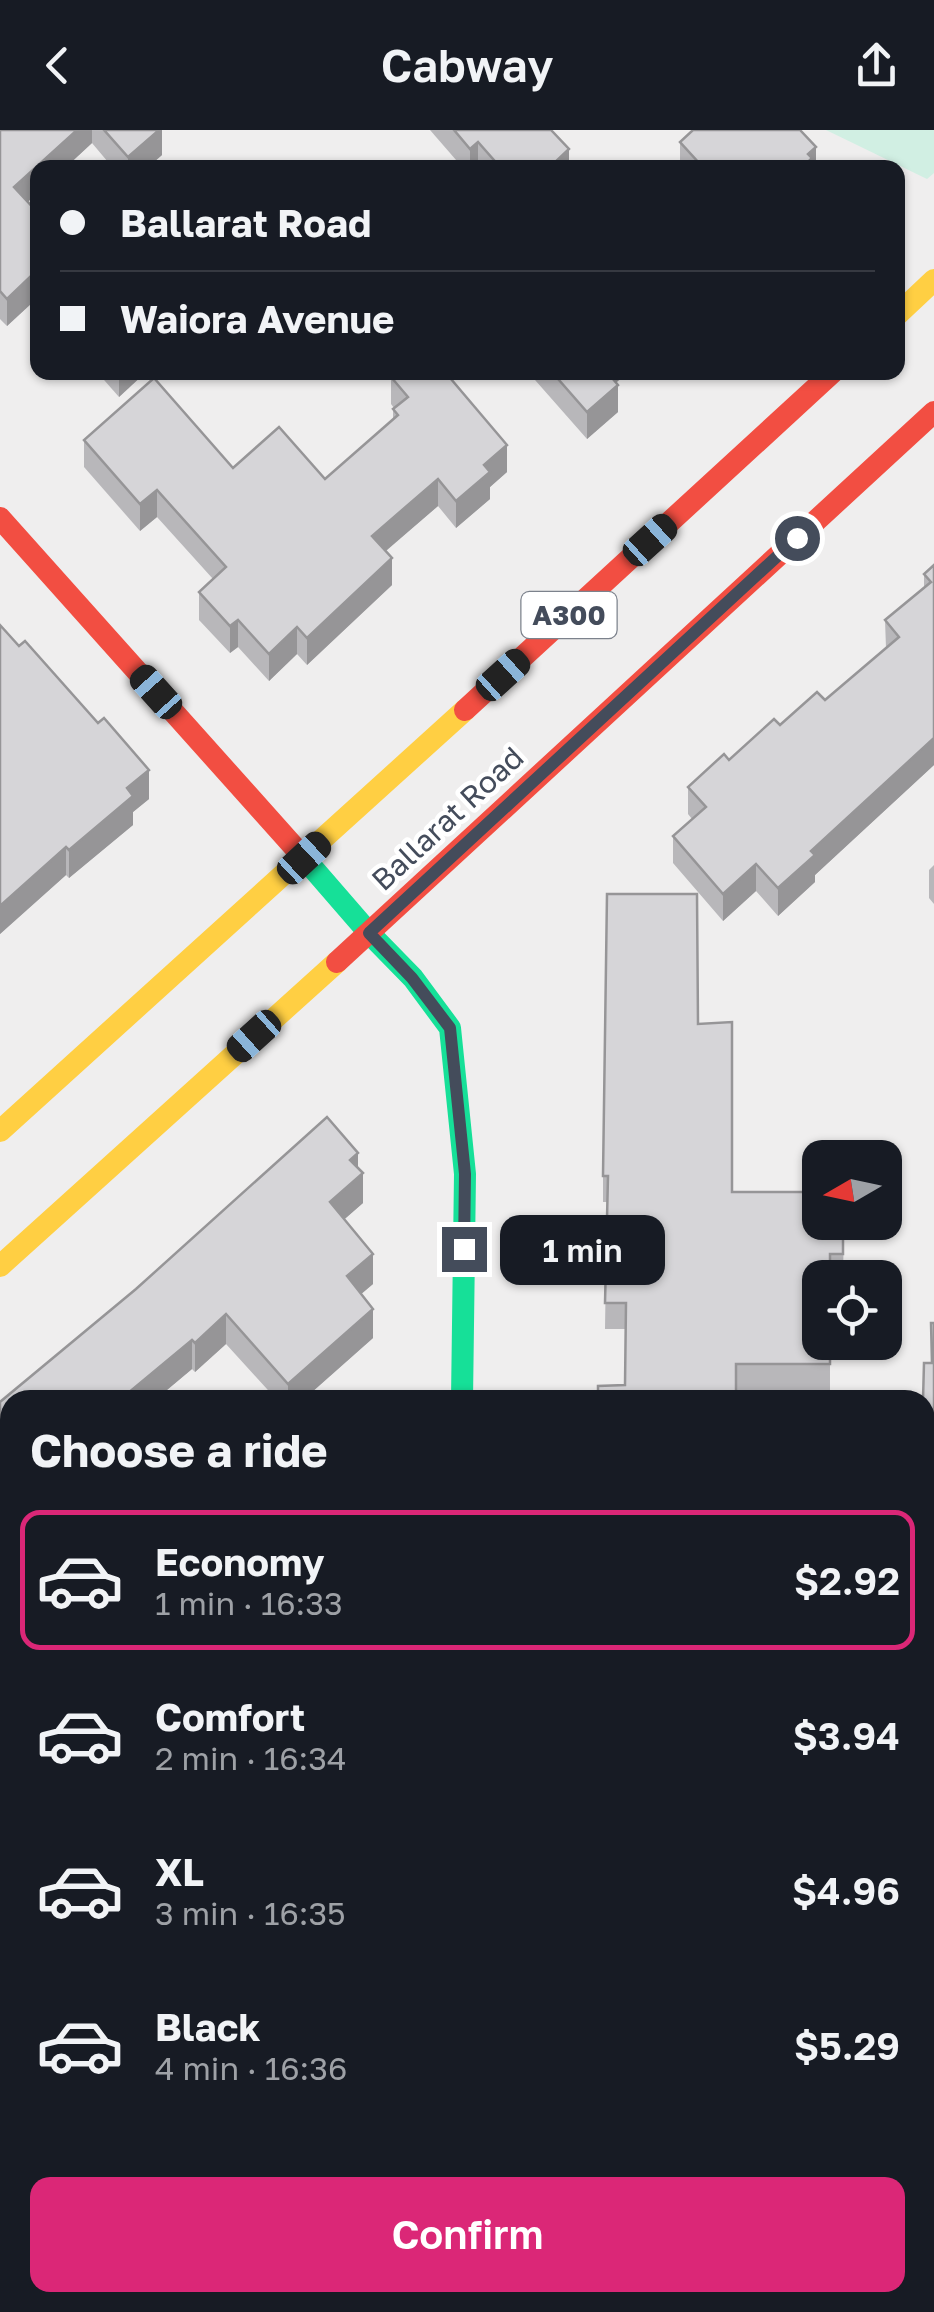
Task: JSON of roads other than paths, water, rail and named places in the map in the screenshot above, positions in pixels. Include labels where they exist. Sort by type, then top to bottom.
[{"type":"main road","points":[[905,307],[934,280]]},
{"type":"main road","name":"A300","points":[[0,1131],[825,380]]},
{"type":"main road","name":"Ballarat Road","points":[[0,1266],[369,933],[934,412]]},
{"type":"main road","points":[[0,518],[412,978],[450,1028],[465,1174],[462,1390]]}]
